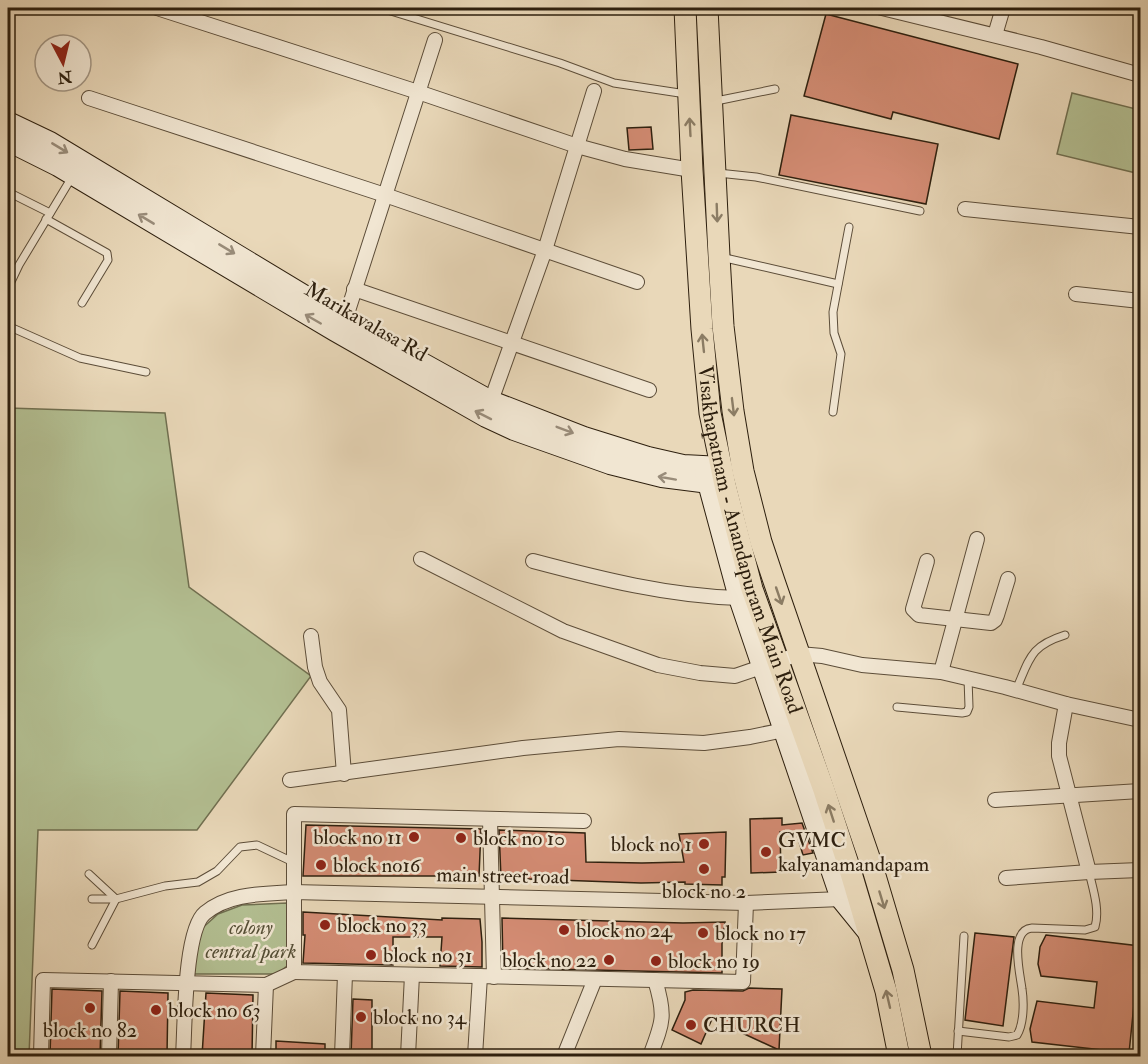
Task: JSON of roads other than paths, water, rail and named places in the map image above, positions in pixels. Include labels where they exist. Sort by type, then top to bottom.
[{"type":"main road","name":"Visakhapatnam - Anandapuram Main Road","points":[[685,8],[702,329],[715,476],[752,589],[769,663],[820,780],[869,933],[886,991],[899,1056]]},
{"type":"main road","name":"Visakhapatnam - Anandapuram Main Road","points":[[707,8],[723,326],[743,471],[761,542],[873,869],[903,970],[921,1056]]},
{"type":"street","points":[[157,8],[577,146],[625,159],[692,170]]},
{"type":"street","points":[[882,8],[935,14],[995,35],[1140,75]]},
{"type":"street","points":[[995,35],[1003,8]]},
{"type":"street","points":[[345,320],[435,40]]},
{"type":"street","points":[[491,401],[545,250],[594,91]]},
{"type":"street","points":[[89,98],[385,195],[637,282]]},
{"type":"street","name":"Marikavalasa Rd","points":[[8,122],[50,142],[106,185],[295,308],[486,417],[610,464],[662,477],[715,476]]},
{"type":"street","name":"Marikavalasa Rd","points":[[8,141],[74,175],[106,185],[491,401],[584,437],[715,476]]},
{"type":"street","points":[[964,208],[1140,227]]},
{"type":"street","points":[[354,289],[649,390]]},
{"type":"street","points":[[1076,294],[1140,301]]},
{"type":"street","points":[[715,476],[739,598],[769,663],[784,730],[841,899],[869,933]]},
{"type":"street","points":[[941,672],[977,539]]},
{"type":"street","points":[[421,559],[563,631],[657,666],[735,676],[799,654],[822,656],[862,664],[941,672],[1140,720]]},
{"type":"street","points":[[533,561],[590,577],[658,591],[706,597],[739,598]]},
{"type":"street","points":[[927,561],[913,609],[915,613],[986,623],[995,621],[1008,579]]},
{"type":"street","points":[[311,636],[315,667],[320,682],[339,710],[344,774]]},
{"type":"street","points":[[1066,704],[1059,743],[1062,770],[1089,872]]},
{"type":"street","points":[[290,780],[535,747],[619,740],[704,743],[784,730]]},
{"type":"street","points":[[995,800],[1140,791]]},
{"type":"street","points":[[294,972],[294,814],[584,821]]},
{"type":"street","points":[[475,1056],[487,977],[492,898],[490,819]]},
{"type":"street","points":[[1006,878],[1140,870]]},
{"type":"street","name":"main street road","points":[[183,1056],[187,982],[196,925],[204,914],[225,902],[254,894],[293,892],[746,903],[841,899]]},
{"type":"street","points":[[41,1056],[43,980],[266,985],[294,972],[742,982],[746,903]]},
{"type":"street","points":[[342,1056],[345,974]]},
{"type":"street","points":[[408,1056],[412,975]]},
{"type":"street","points":[[564,1056],[595,979]]},
{"type":"street","points":[[650,1056],[663,1017],[655,980]]},
{"type":"street","points":[[109,1056],[111,981]]},
{"type":"street","points":[[263,1056],[266,985]]},
{"type":"lane","points":[[381,8],[560,63],[614,83],[688,94]]},
{"type":"lane","points":[[711,102],[775,89]]},
{"type":"lane","points":[[715,173],[756,177],[920,211]]},
{"type":"lane","points":[[8,288],[74,175]]},
{"type":"lane","points":[[8,192],[107,253],[108,260],[82,303]]},
{"type":"lane","points":[[833,412],[841,354],[833,324],[849,227]]},
{"type":"lane","points":[[719,256],[838,284]]},
{"type":"lane","points":[[8,326],[80,358],[146,372]]},
{"type":"lane","points":[[1016,690],[1035,651],[1042,644],[1065,635]]},
{"type":"lane","points":[[897,707],[967,712],[969,707],[968,678]]},
{"type":"lane","points":[[92,899],[116,899],[165,886],[198,882],[217,871],[240,848],[257,845],[293,862]]},
{"type":"lane","points":[[958,1031],[1010,1037],[1017,1035],[1020,1030],[1023,1004],[1023,990],[1018,971],[1021,932],[1026,928],[1085,930],[1095,927],[1096,908],[1089,872]]},
{"type":"lane","points":[[90,874],[116,899]]},
{"type":"lane","points":[[92,945],[116,899]]},
{"type":"lane","points":[[957,1056],[964,936]]},
{"type":"place","name":"block no 11","points":[[414,837]]},
{"type":"place","name":"block no 10","points":[[461,838]]},
{"type":"place","name":"block no 1","points":[[704,844]]},
{"type":"place","name":"GVMC kalyanamandapam","points":[[766,852]]},
{"type":"place","name":"block no16","points":[[321,865]]},
{"type":"place","name":"block no 2","points":[[704,869]]},
{"type":"place","name":"block no 33","points":[[325,925]]},
{"type":"place","name":"block no 24","points":[[564,930]]},
{"type":"place","name":"block no 17","points":[[703,933]]},
{"type":"place","name":"block no 31","points":[[371,955]]},
{"type":"place","name":"block no 22","points":[[609,960]]},
{"type":"place","name":"block no 19","points":[[656,961]]},
{"type":"place","name":"block no 82","points":[[90,1008]]},
{"type":"place","name":"block no 63","points":[[156,1010]]},
{"type":"place","name":"block no 34","points":[[361,1017]]},
{"type":"place","name":"CHURCH","points":[[691,1025]]},
{"type":"park label","name":"colony central park","points":[[251,939]]}]
